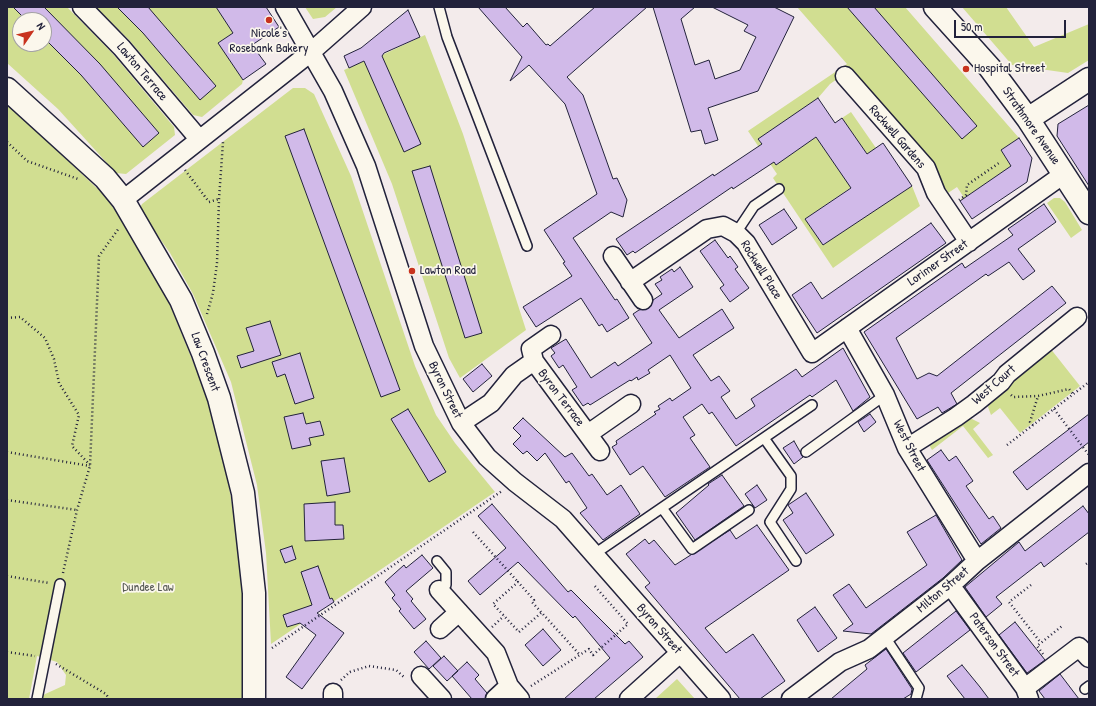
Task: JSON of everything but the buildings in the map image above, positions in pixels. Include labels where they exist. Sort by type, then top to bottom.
[{"type":"street","name":"Lawton Terrace","points":[[82,7],[122,48],[199,139]]},
{"type":"street","name":"Byron Street","points":[[284,7],[333,91],[366,166],[424,346],[461,423],[487,457],[515,482],[563,519],[593,555],[721,699]]},
{"type":"street","points":[[127,206],[175,158],[311,52],[362,7]]},
{"type":"street","name":"Strathmore Avenue","points":[[935,7],[990,68],[1028,119],[1089,213]]},
{"type":"street","name":"Rockwell Gardens","points":[[845,76],[926,168],[936,193],[968,242]]},
{"type":"street","points":[[1028,119],[1089,79]]},
{"type":"street","name":"Law Crescent","points":[[7,88],[105,178],[127,206],[181,300],[204,353],[219,398],[243,493],[254,594],[254,699]]},
{"type":"street","name":"Lorimer Street","points":[[812,353],[1064,174]]},
{"type":"street","name":"Rockwell Place","points":[[630,282],[707,229],[723,226],[736,233],[746,243],[812,353]]},
{"type":"street","points":[[613,256],[642,300]]},
{"type":"street","name":"West Court","points":[[907,448],[956,417],[1001,382],[1007,374],[1077,317]]},
{"type":"street","name":"West Street","points":[[846,328],[885,395],[907,448],[977,562]]},
{"type":"street","name":"Byron Terrace","points":[[551,335],[531,349],[534,361],[600,451]]},
{"type":"street","name":"Byron Terrace","points":[[461,423],[491,403],[514,375],[534,361]]},
{"type":"street","name":"Byron Terrace","points":[[588,434],[631,404]]},
{"type":"street","name":"Milton Street","points":[[791,699],[840,662],[869,649],[885,637],[1089,474]]},
{"type":"street","points":[[440,590],[496,653],[515,694],[495,699]]},
{"type":"street","name":"Paterson Street","points":[[956,593],[1027,693]]},
{"type":"street","points":[[440,629],[459,612]]},
{"type":"street","points":[[1027,693],[1053,667],[1079,647],[1089,658]]},
{"type":"street","points":[[629,699],[680,653]]},
{"type":"street","points":[[421,676],[442,699]]},
{"type":"lane","points":[[438,7],[447,37],[527,246]]},
{"type":"lane","points":[[736,233],[754,206],[779,189]]},
{"type":"lane","points":[[806,452],[885,395]]},
{"type":"lane","points":[[593,555],[812,405]]},
{"type":"lane","points":[[764,438],[791,476],[791,489],[770,522],[796,561]]},
{"type":"lane","points":[[662,508],[692,549],[749,510]]},
{"type":"lane","points":[[437,561],[446,572],[446,585],[440,590]]},
{"type":"lane","points":[[37,699],[60,584]]},
{"type":"lane","points":[[885,637],[919,688],[916,699]]},
{"type":"path","points":[[191,323],[207,314],[213,293],[217,263],[219,199],[224,142],[213,128]]},
{"type":"path","points":[[7,142],[27,161],[61,174],[75,179],[105,178]]},
{"type":"path","points":[[175,158],[210,202],[219,199]]},
{"type":"path","points":[[946,209],[966,195],[967,185],[998,163]]},
{"type":"path","points":[[7,576],[60,584],[77,510],[90,466],[99,256],[127,206]]},
{"type":"path","points":[[7,318],[20,318],[46,338],[54,359],[59,383],[79,415],[72,446],[90,466]]},
{"type":"path","points":[[1001,382],[1013,397],[1038,396],[1069,389],[1073,394]]},
{"type":"path","points":[[1007,445],[1089,382]]},
{"type":"path","points":[[1033,425],[1030,422],[1038,396]]},
{"type":"path","points":[[1054,409],[1089,455]]},
{"type":"path","points":[[7,452],[90,466]]},
{"type":"path","points":[[255,660],[515,482]]},
{"type":"path","points":[[7,500],[77,510]]},
{"type":"path","points":[[473,532],[534,600],[532,602],[580,655]]},
{"type":"path","points":[[518,582],[493,604],[519,632],[541,612]]},
{"type":"path","points":[[515,694],[589,649],[593,655],[628,624],[593,584]]},
{"type":"path","points":[[1030,585],[1009,602],[1041,643]]},
{"type":"path","points":[[1053,667],[1037,646],[1062,626]]},
{"type":"path","points":[[7,652],[46,657],[106,694],[109,699]]},
{"type":"path","points":[[333,696],[340,693],[340,680],[350,672],[369,666],[396,670],[412,683],[421,676]]},
{"type":"green space","points":[[7,7],[67,7],[113,54],[174,127],[175,135],[126,174],[116,173],[58,109],[7,63]]},
{"type":"green space","points":[[96,7],[222,7],[218,10],[233,33],[218,43],[243,80],[242,84],[202,117],[193,115],[130,41]]},
{"type":"green space","points":[[305,7],[337,7],[325,17],[313,19]]},
{"type":"green space","points":[[797,7],[905,7],[1019,138],[1001,150],[1011,166],[960,201],[963,196],[957,187],[948,193],[946,189],[943,191],[847,72],[830,84],[818,98],[758,139],[776,165],[816,137],[840,172],[866,177],[805,219],[823,245],[912,186],[920,206],[833,268],[773,178],[777,174],[748,131],[847,64]]},
{"type":"green space","points":[[962,7],[1006,7],[1034,47],[1089,24],[1089,60],[1068,73],[1012,65]]},
{"type":"green space","points":[[425,35],[463,134],[526,330],[460,378],[449,358],[392,184],[344,70],[364,61],[365,63]]},
{"type":"green space","points":[[293,88],[305,88],[314,94],[351,176],[415,366],[436,415],[455,443],[495,492],[271,644],[266,553],[257,485],[231,382],[193,294],[170,253],[141,212],[140,208],[142,204]]},
{"type":"green space","name":"Dundee Law","points":[[7,103],[104,195],[132,233],[166,295],[208,399],[222,450],[241,567],[246,625],[244,699],[41,699],[43,695],[65,685],[66,675],[57,662],[37,656],[29,699],[7,699]]},
{"type":"green space","points":[[851,112],[876,148],[867,154],[842,118]]},
{"type":"green space","points":[[1054,198],[1060,198],[1065,202],[1082,230],[1071,238],[1047,203]]},
{"type":"green space","points":[[1050,348],[1080,386],[1020,433],[1000,408],[991,415],[988,407],[991,399]]},
{"type":"green space","points":[[972,419],[980,423],[973,429],[993,455],[988,458],[963,426],[932,450],[928,443],[964,420]]},
{"type":"green space","points":[[677,679],[695,699],[655,699]]},
{"type":"place","name":"Nicole's Rosebank Bakery","points":[[269,20]]},
{"type":"place","name":"Hospital Street","points":[[966,69]]},
{"type":"place","name":"Lawton Road","points":[[412,271]]}]
